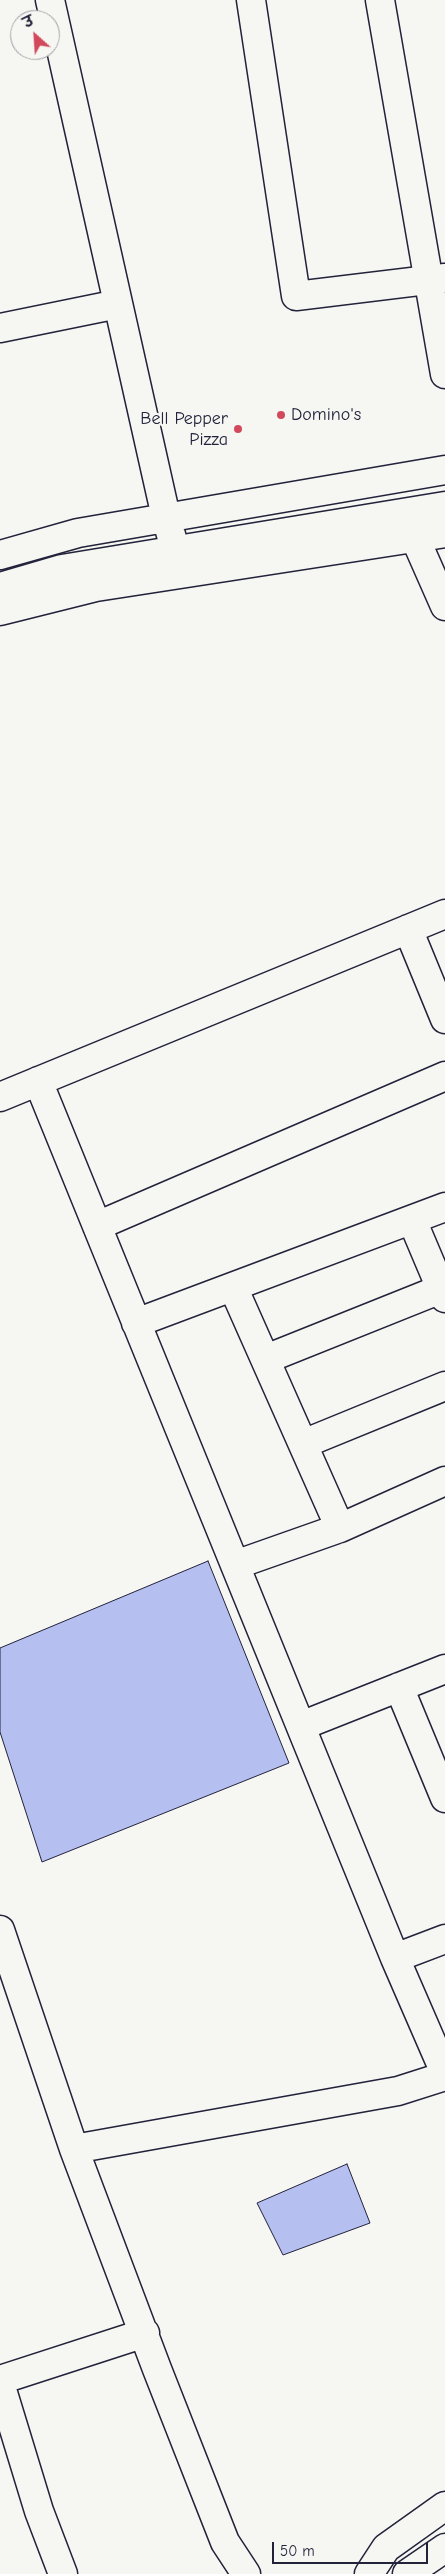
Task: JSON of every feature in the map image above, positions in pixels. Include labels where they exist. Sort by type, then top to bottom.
[{"type":"street","points":[[50,0],[166,517],[175,549]]},
{"type":"street","points":[[251,0],[296,296],[437,280]]},
{"type":"street","points":[[380,0],[437,280],[445,374]]},
{"type":"street","points":[[0,328],[118,304]]},
{"type":"street","points":[[0,555],[78,533],[445,470]]},
{"type":"street","points":[[0,587],[62,570],[175,549],[445,506]]},
{"type":"street","points":[[0,610],[96,587],[445,533]]},
{"type":"street","points":[[415,538],[445,606]]},
{"type":"street","points":[[0,1097],[445,914]]},
{"type":"street","points":[[408,929],[445,1019]]},
{"type":"street","points":[[97,1226],[445,1076]]},
{"type":"street","points":[[38,1081],[395,1958],[445,2075],[398,2091],[74,2149]]},
{"type":"street","points":[[136,1323],[445,1207]]},
{"type":"street","points":[[266,1359],[443,1294],[412,1220]]},
{"type":"street","points":[[233,1287],[340,1528]]},
{"type":"street","points":[[303,1444],[445,1386]]},
{"type":"street","points":[[235,1565],[340,1528],[445,1481]]},
{"type":"street","points":[[301,1726],[445,1668]]},
{"type":"street","points":[[399,1687],[438,1763],[445,1798]]},
{"type":"street","points":[[1,1935],[74,2149],[225,2542],[246,2574]]},
{"type":"street","points":[[395,1958],[445,1939]]},
{"type":"street","points":[[63,2574],[39,2511],[0,2382],[145,2333]]},
{"type":"street","points":[[369,2574],[386,2548],[445,2506]]},
{"type":"building","points":[[208,1561],[289,1763],[42,1862],[0,1732],[0,1648]]},
{"type":"building","points":[[347,2164],[370,2223],[283,2255],[257,2203]]},
{"type":"place","name":"Domino's","points":[[281,415]]},
{"type":"place","name":"Bell Pepper Pizza","points":[[238,429]]}]
